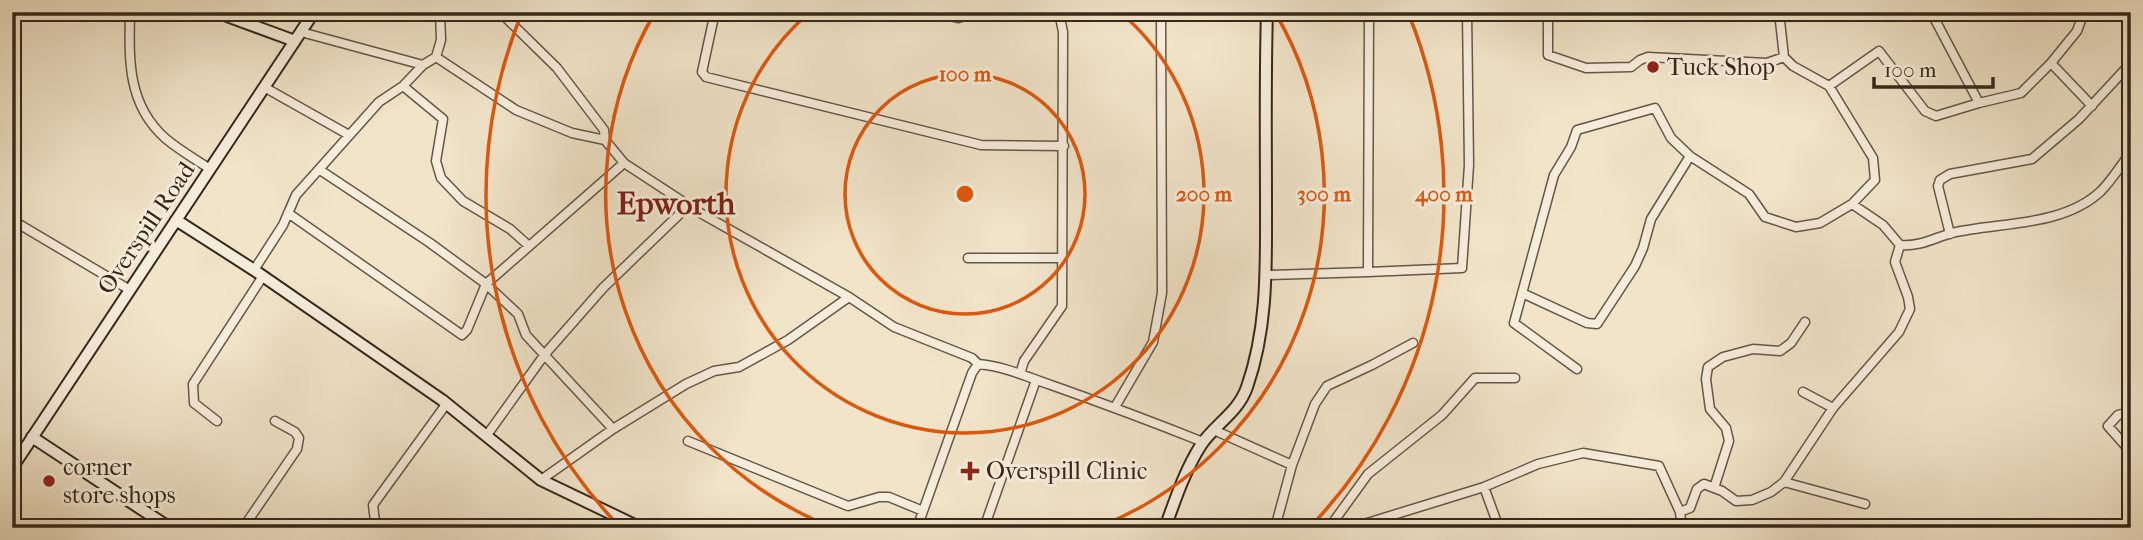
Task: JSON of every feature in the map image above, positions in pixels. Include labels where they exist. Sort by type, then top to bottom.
[{"type":"street","points":[[130,12],[128,64],[141,110],[165,137],[210,169]]},
{"type":"street","points":[[216,12],[298,36],[423,65]]},
{"type":"street","name":"Overspill Road","points":[[12,468],[314,12]]},
{"type":"street","points":[[217,421],[194,402],[193,384],[259,273],[296,195],[379,102],[403,86],[423,65],[436,57],[441,40],[440,12]]},
{"type":"street","points":[[500,12],[557,68],[604,130],[605,140],[624,163],[689,205],[849,297],[894,327],[972,358],[978,364],[1020,373],[1203,442]]},
{"type":"street","points":[[715,12],[702,72],[706,77],[981,145],[1064,146]]},
{"type":"street","points":[[933,12],[958,18],[976,12]]},
{"type":"street","points":[[1020,373],[1024,361],[1062,306],[1063,32],[1059,12]]},
{"type":"street","points":[[1115,407],[1153,342],[1162,293],[1160,12]]},
{"type":"street","points":[[1165,528],[1189,465],[1203,442],[1237,407],[1247,387],[1261,335],[1267,275],[1267,12]]},
{"type":"street","points":[[1368,272],[1369,12]]},
{"type":"street","points":[[1267,275],[1462,268],[1469,165],[1467,12]]},
{"type":"street","points":[[1548,12],[1548,55],[1586,68],[1631,67],[1648,57],[1767,63],[1784,57]]},
{"type":"street","points":[[1577,369],[1514,323],[1554,176],[1571,147],[1577,130],[1655,108],[1671,138],[1690,156],[1749,194],[1765,217],[1796,227],[1821,223],[1852,204],[1875,180],[1873,158],[1829,86],[1793,66],[1784,57],[1779,12]]},
{"type":"street","points":[[1931,12],[1979,103]]},
{"type":"street","points":[[1829,86],[1879,51],[1925,111],[1936,116],[2021,93],[2051,63],[2077,31],[2084,12]]},
{"type":"street","points":[[436,57],[516,110],[572,133],[605,140]]},
{"type":"street","points":[[2051,63],[2092,106]]},
{"type":"street","points":[[1950,234],[1938,186],[1940,180],[1950,174],[2032,159],[2092,106],[2131,63]]},
{"type":"street","points":[[403,86],[443,120],[436,161],[441,178],[463,201],[510,229],[529,246]]},
{"type":"street","points":[[264,87],[349,135]]},
{"type":"street","points":[[1852,204],[1882,225],[1900,245],[1909,246],[1950,234],[2045,218],[2077,207],[2102,190],[2131,152]]},
{"type":"street","points":[[1522,293],[1587,323],[1597,324],[1635,265],[1651,219],[1690,156]]},
{"type":"street","points":[[288,213],[462,335],[467,330],[486,284],[624,163]]},
{"type":"street","points":[[320,170],[486,284],[518,314],[526,335],[613,429]]},
{"type":"street","points":[[486,435],[545,354],[603,288],[689,205]]},
{"type":"street","points":[[12,220],[130,290]]},
{"type":"street","points":[[176,220],[259,273],[447,403],[541,480],[642,528]]},
{"type":"street","points":[[1680,512],[1690,508],[1697,489],[1704,484],[1736,501],[1752,500],[1771,492],[1784,482],[1833,408],[1899,332],[1910,309],[1895,262],[1900,245]]},
{"type":"street","points":[[968,258],[1062,258]]},
{"type":"street","points":[[541,480],[613,429],[686,384],[714,371],[740,367],[810,326],[849,297]]},
{"type":"street","points":[[1714,488],[1729,441],[1726,428],[1710,409],[1706,379],[1708,366],[1723,356],[1753,349],[1780,351],[1791,343],[1805,322]]},
{"type":"street","points":[[1275,528],[1292,465],[1315,404],[1327,386],[1413,343]]},
{"type":"street","points":[[917,528],[972,373],[978,364]]},
{"type":"street","points":[[1333,528],[1334,521],[1368,474],[1442,415],[1475,378],[1515,378]]},
{"type":"street","points":[[985,528],[1036,380]]},
{"type":"street","points":[[1803,392],[1833,408]]},
{"type":"street","points":[[386,528],[376,521],[373,505],[447,403]]},
{"type":"street","points":[[2131,412],[2118,415],[2108,426],[2131,452]]},
{"type":"street","points":[[243,528],[297,449],[299,438],[295,432],[275,421]]},
{"type":"street","points":[[1216,431],[1292,465]]},
{"type":"street","points":[[32,437],[157,524],[170,528]]},
{"type":"street","points":[[688,441],[848,506],[879,497],[889,497],[922,511]]},
{"type":"street","points":[[1352,528],[1484,487],[1538,464],[1583,453],[1659,466],[1680,512],[1682,528]]},
{"type":"street","points":[[1784,482],[1865,504]]},
{"type":"street","points":[[1484,487],[1499,528]]},
{"type":"place","name":"Tuck Shop","points":[[1653,67]]},
{"type":"place","name":"Overspill Clinic","points":[[970,471]]},
{"type":"place","name":"corner store shops","points":[[49,481]]},
{"type":"district","name":"Epworth","points":[[676,203]]}]
